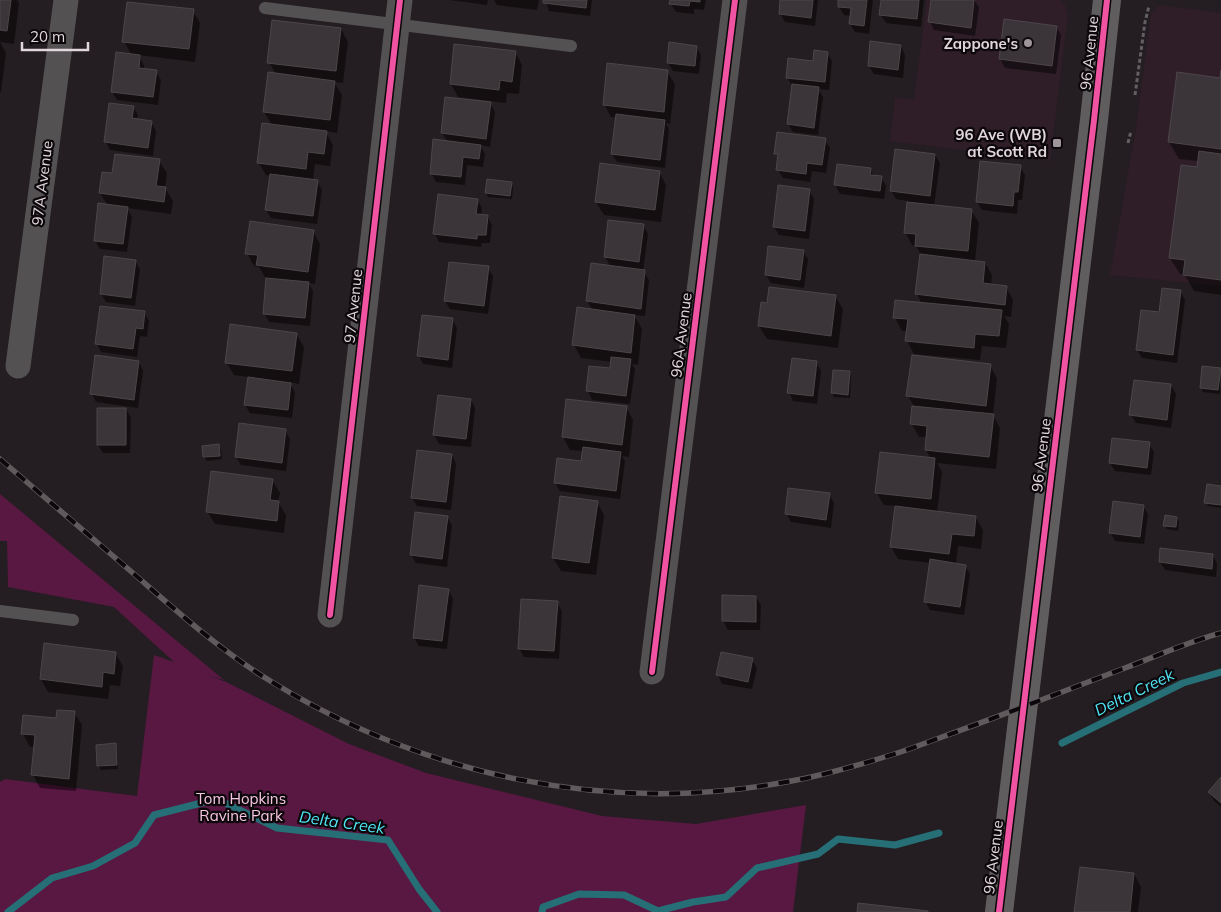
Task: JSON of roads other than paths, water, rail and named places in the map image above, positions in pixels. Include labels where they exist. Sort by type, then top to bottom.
[{"type":"street","name":"97A Avenue","points":[[18,366],[66,0]]},
{"type":"street","name":"97 Avenue","points":[[330,615],[400,0]]},
{"type":"street","name":"96A Avenue","points":[[652,672],[735,0]]},
{"type":"street","name":"96 Avenue","points":[[999,912],[1107,0]]},
{"type":"lane","points":[[265,8],[571,46]]},
{"type":"lane","points":[[0,611],[73,620]]},
{"type":"waterway","name":"Delta Creek","points":[[1062,743],[1183,683],[1221,672]]},
{"type":"waterway","name":"Delta Creek","points":[[8,912],[52,878],[93,866],[135,843],[154,815],[217,799],[277,828],[388,840],[419,889],[437,912]]},
{"type":"waterway","name":"Delta Creek","points":[[542,912],[543,907],[579,894],[624,895],[658,911],[693,902],[726,897],[757,868],[818,854],[838,839],[895,845],[939,833]]},
{"type":"railway","points":[[0,459],[201,631],[236,658],[272,682],[331,715],[392,742],[455,764],[520,780],[585,790],[652,794],[719,791],[786,782],[825,774],[910,749],[1221,633]]},
{"type":"place","name":"Zappone's","points":[[1028,43]]},
{"type":"place","name":"96 Ave (WB) at Scott Rd","points":[[1057,143]]},
{"type":"park label","name":"Tom Hopkins Ravine Park","points":[[241,806]]}]
